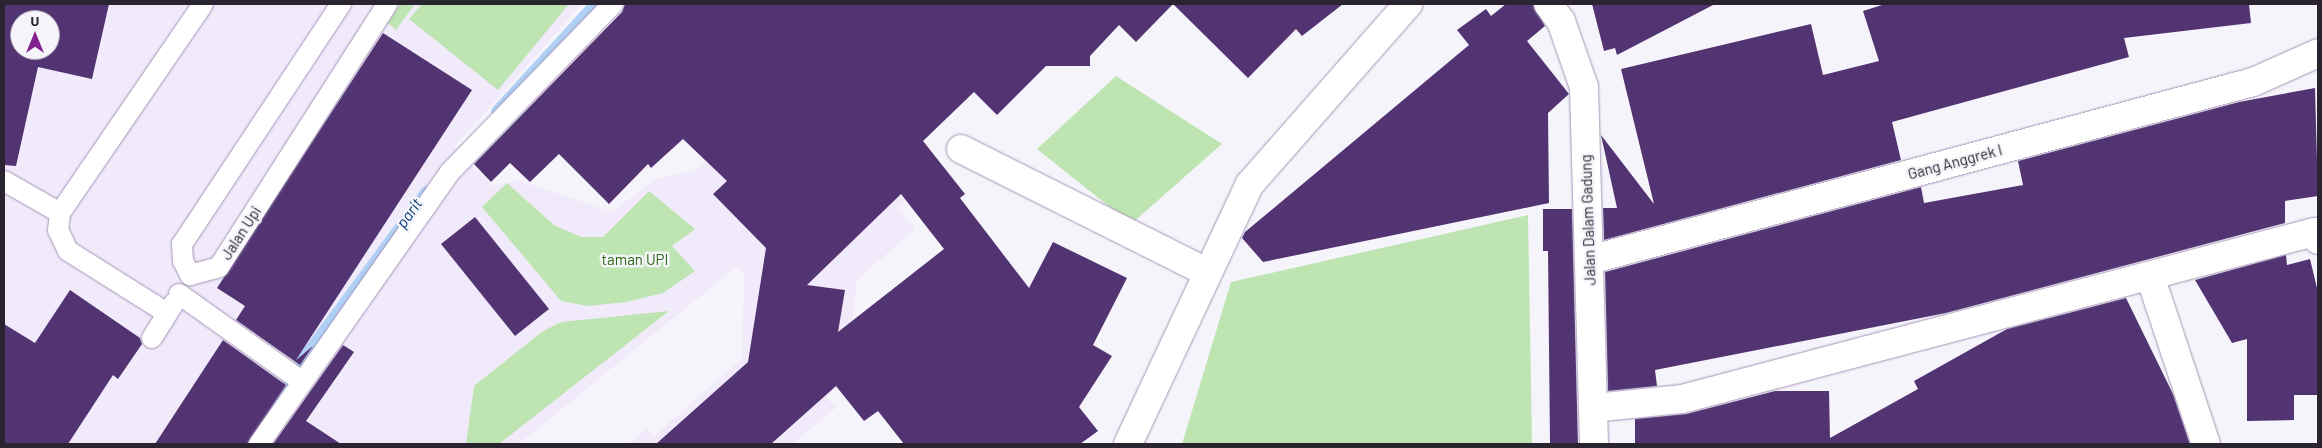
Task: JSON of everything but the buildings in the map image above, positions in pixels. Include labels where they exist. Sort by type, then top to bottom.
[{"type":"street","points":[[1128,444],[1157,389],[1207,272],[1250,184],[1408,4]]},
{"type":"street","name":"Jalan Dalam Gadung","points":[[1548,4],[1562,21],[1584,87],[1594,444]]},
{"type":"street","name":"Gang Anggrek I","points":[[1588,260],[2254,82],[2318,53]]},
{"type":"street","points":[[961,149],[1207,272]]},
{"type":"street","points":[[1593,408],[1682,399],[2151,279],[2317,234]]},
{"type":"street","points":[[2151,279],[2206,444]]},
{"type":"lane","points":[[167,313],[68,250],[58,230],[60,213],[203,4]]},
{"type":"lane","points":[[152,338],[190,275],[183,261],[182,244],[341,4]]},
{"type":"lane","name":"Jalan Upi","points":[[190,275],[219,267],[387,4]]},
{"type":"lane","points":[[259,444],[298,380],[450,172],[613,4]]},
{"type":"lane","points":[[4,181],[60,213]]},
{"type":"lane","points":[[179,294],[298,380]]},
{"type":"shaded area","points":[[4,4],[400,4],[388,23],[396,30],[415,4],[582,4],[454,147],[493,186],[518,180],[612,212],[654,180],[696,170],[819,70],[923,175],[898,208],[915,229],[857,280],[845,379],[826,397],[836,408],[792,444],[628,444],[648,428],[654,436],[742,358],[744,275],[736,267],[519,444],[499,444],[668,312],[531,342],[474,386],[466,444],[4,444]]},
{"type":"green space","points":[[400,4],[415,4],[396,30],[388,23]]},
{"type":"green space","points":[[422,4],[569,4],[498,90],[409,19]]},
{"type":"green space","points":[[1116,76],[1222,144],[1131,224],[1037,149]]},
{"type":"green space","name":"taman UPI","points":[[507,183],[554,225],[581,237],[603,237],[649,191],[695,229],[672,246],[695,271],[663,293],[626,302],[588,306],[561,301],[482,207]]},
{"type":"green space","points":[[1528,215],[1532,444],[1182,444],[1231,282]]},
{"type":"green space","name":"taman UPI","points":[[669,311],[499,444],[466,444],[474,386],[543,331],[561,322]]},
{"type":"waterway","name":"parit","points":[[496,111],[594,4]]},
{"type":"waterway","name":"parit","points":[[270,413],[302,359],[426,191]]}]
